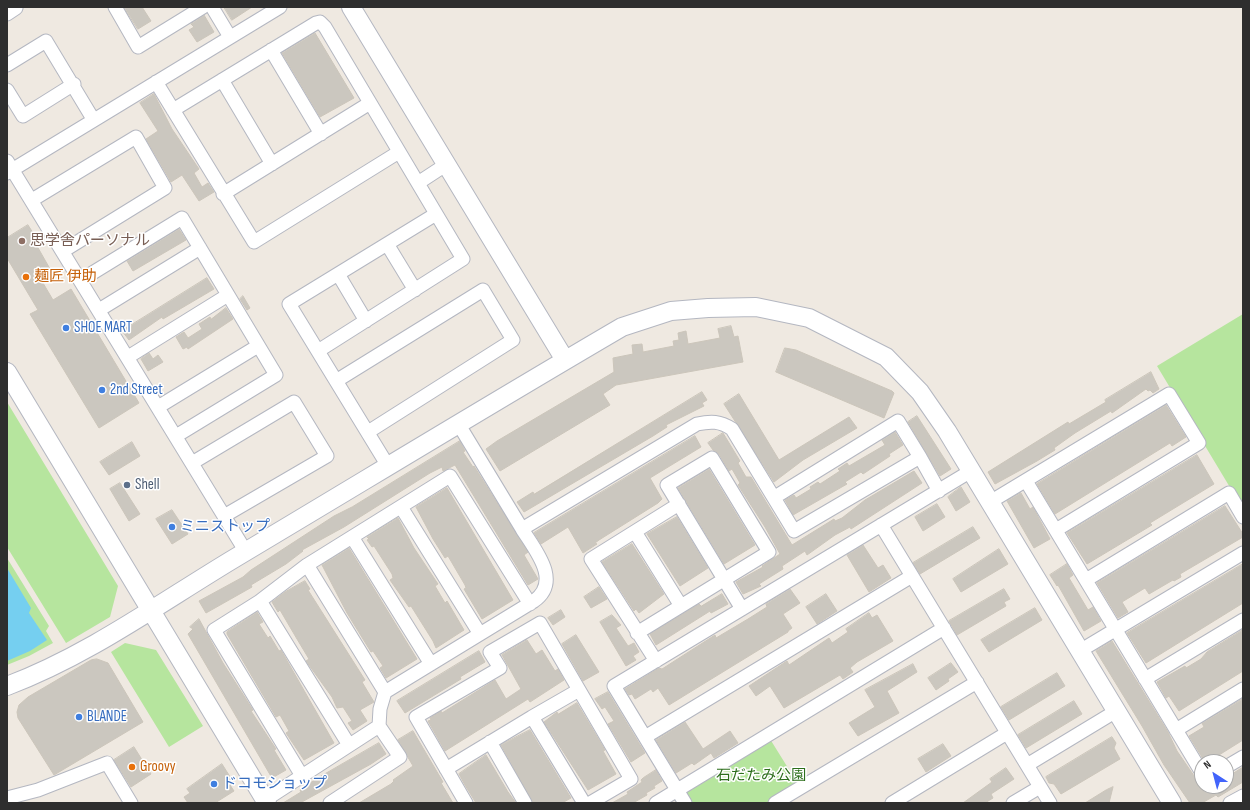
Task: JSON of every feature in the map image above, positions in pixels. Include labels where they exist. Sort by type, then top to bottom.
[{"type":"street","points":[[7,14],[16,8],[15,7]]},
{"type":"street","points":[[115,7],[138,47],[203,7]]},
{"type":"street","points":[[212,7],[230,37]]},
{"type":"street","points":[[246,552],[32,200],[9,168],[93,120],[280,7]]},
{"type":"street","points":[[351,7],[565,360]]},
{"type":"street","points":[[173,110],[320,22],[370,103],[463,259],[318,351]]},
{"type":"street","points":[[7,65],[46,40],[74,84],[93,120]]},
{"type":"street","points":[[271,50],[321,134]]},
{"type":"street","points":[[222,80],[272,164]]},
{"type":"street","points":[[156,82],[223,194],[254,242],[399,152]]},
{"type":"street","points":[[7,90],[23,116],[74,84]]},
{"type":"street","points":[[223,194],[370,103]]},
{"type":"street","points":[[32,200],[136,137],[165,188],[63,251]]},
{"type":"street","points":[[418,183],[447,164]]},
{"type":"street","points":[[388,466],[289,304],[436,214]]},
{"type":"street","points":[[81,280],[182,218],[276,375],[176,436]]},
{"type":"street","points":[[387,244],[414,290]]},
{"type":"street","points":[[99,310],[200,248]]},
{"type":"street","points":[[338,274],[366,321]]},
{"type":"street","points":[[336,381],[483,290],[513,340],[368,432]]},
{"type":"street","points":[[128,357],[228,295]]},
{"type":"street","points":[[7,686],[41,673],[70,659],[388,466],[622,327],[671,311],[756,307],[809,318],[886,357],[920,392],[947,431],[1172,803]]},
{"type":"street","points":[[158,407],[258,346]]},
{"type":"street","points":[[7,372],[266,802],[302,776],[379,726]]},
{"type":"street","points":[[990,502],[1169,394],[1199,443],[1056,530]]},
{"type":"street","points":[[192,463],[294,402],[323,449],[327,456],[224,516]]},
{"type":"street","points":[[522,529],[697,424],[712,421],[725,424],[732,429],[775,497],[794,531],[920,457]]},
{"type":"street","points":[[775,497],[898,421],[939,491]]},
{"type":"street","points":[[330,803],[400,758],[379,726],[380,709],[385,692],[530,604],[543,592],[546,585],[547,575],[545,568],[459,425]]},
{"type":"street","points":[[637,633],[724,579],[769,552],[712,458],[667,485],[679,504],[724,579],[742,609]]},
{"type":"street","points":[[685,803],[614,686],[971,471]]},
{"type":"street","points":[[302,776],[214,630],[260,601],[308,565],[450,476],[530,604]]},
{"type":"street","points":[[1026,481],[1194,760]]},
{"type":"street","points":[[1086,580],[1229,493],[1243,517]]},
{"type":"street","points":[[656,661],[591,559],[679,504]]},
{"type":"street","points":[[401,506],[480,634]]},
{"type":"street","points":[[882,526],[1050,803]]},
{"type":"street","points":[[635,532],[681,606]]},
{"type":"street","points":[[352,537],[431,664]]},
{"type":"street","points":[[1088,646],[1243,553]]},
{"type":"street","points":[[308,565],[385,692]]},
{"type":"street","points":[[645,737],[912,576]]},
{"type":"street","points":[[260,601],[349,745]]},
{"type":"street","points":[[1145,679],[1243,620]]},
{"type":"street","points":[[466,803],[416,717],[500,668],[490,652],[540,623],[631,779],[590,803]]},
{"type":"street","points":[[656,803],[944,628]]},
{"type":"street","points":[[775,803],[976,682]]},
{"type":"street","points":[[1176,730],[1243,689]]},
{"type":"street","points":[[446,769],[579,690]]},
{"type":"street","points":[[1027,765],[1108,716]]},
{"type":"street","points":[[532,717],[584,803]]},
{"type":"street","points":[[892,803],[1007,733]]},
{"type":"street","points":[[490,742],[525,803]]},
{"type":"street","points":[[1234,762],[1243,756]]},
{"type":"street","points":[[7,798],[45,788],[107,763],[131,803]]},
{"type":"street","points":[[1013,803],[1040,787]]},
{"type":"street","points":[[1230,803],[1243,796]]},
{"type":"green space","points":[[1243,314],[1243,509],[1157,366]]},
{"type":"green space","points":[[7,402],[118,586],[110,617],[66,643],[7,547]]},
{"type":"green space","points":[[7,558],[49,626],[46,631],[53,643],[29,656],[7,665]]},
{"type":"green space","points":[[125,643],[156,650],[203,726],[169,747],[111,652]]},
{"type":"green space","name":"石だたみ公園","points":[[770,739],[798,784],[767,803],[688,803],[685,791]]},
{"type":"water","points":[[7,568],[31,608],[29,613],[47,640],[30,651],[7,661]]},
{"type":"building","points":[[124,7],[142,7],[151,21],[138,29]]},
{"type":"building","points":[[224,7],[252,7],[232,20]]},
{"type":"building","points":[[204,15],[214,32],[197,42],[189,30],[194,27],[191,24]]},
{"type":"building","points":[[315,33],[354,98],[320,117],[282,53]]},
{"type":"building","points":[[154,94],[172,129],[199,169],[194,173],[202,187],[208,183],[214,192],[199,201],[182,175],[171,182],[146,139],[158,131],[140,103]]},
{"type":"building","points":[[28,225],[40,244],[37,246],[54,276],[43,283],[53,300],[71,289],[139,403],[99,428],[30,314],[38,310],[7,258],[7,238]]},
{"type":"building","points":[[179,229],[186,240],[133,271],[127,261]]},
{"type":"building","points":[[207,278],[214,289],[163,319],[162,317],[129,340],[122,331]]},
{"type":"building","points":[[243,296],[250,308],[247,310],[240,299]]},
{"type":"building","points":[[226,308],[233,319],[188,349],[187,347],[183,349],[176,337],[184,332],[188,338],[202,329],[199,324],[210,317],[211,319]]},
{"type":"building","points":[[731,326],[734,337],[738,336],[743,362],[616,385],[603,394],[610,405],[500,471],[486,449],[614,372],[613,358],[633,354],[632,345],[642,344],[643,352],[674,346],[673,341],[679,340],[678,333],[686,331],[688,344],[720,338],[718,329]]},
{"type":"building","points":[[785,348],[796,350],[892,391],[894,393],[884,418],[776,372]]},
{"type":"building","points":[[149,353],[153,359],[158,355],[163,362],[148,371],[141,359]]},
{"type":"building","points":[[1151,372],[1159,389],[1153,393],[1146,389],[1112,413],[1111,411],[1075,433],[1054,448],[1055,450],[995,484],[988,472],[1068,422],[1069,424],[1106,402],[1105,400]]},
{"type":"building","points":[[702,392],[707,400],[702,403],[704,406],[666,425],[667,427],[653,436],[524,512],[517,502],[533,492],[534,494]]},
{"type":"building","points":[[739,394],[779,460],[849,417],[857,428],[803,460],[774,482],[724,404]]},
{"type":"building","points":[[1166,405],[1186,437],[1172,446],[1170,443],[1055,514],[1037,484]]},
{"type":"building","points":[[917,416],[951,469],[940,476],[908,422]]},
{"type":"building","points":[[895,432],[903,445],[889,454],[890,456],[863,474],[861,472],[845,482],[847,484],[793,515],[785,500],[794,495],[796,498],[811,489],[810,487],[818,482],[820,484],[840,471],[838,469],[847,463],[849,466],[885,445],[882,440]]},
{"type":"building","points":[[723,433],[740,461],[738,463],[746,477],[751,477],[792,545],[834,519],[835,521],[842,518],[865,500],[914,471],[922,483],[851,529],[850,527],[835,535],[807,555],[805,551],[782,566],[783,569],[759,584],[761,586],[743,594],[736,582],[763,567],[762,566],[780,554],[765,527],[738,485],[740,483],[732,469],[729,471],[719,454],[713,450],[708,443]]},
{"type":"building","points":[[695,436],[701,447],[650,478],[662,499],[658,503],[599,540],[595,543],[597,544],[583,553],[568,527],[541,544],[534,533]]},
{"type":"building","points":[[460,441],[465,451],[463,452],[473,467],[474,466],[528,552],[524,555],[538,579],[528,585],[455,465],[443,471],[442,467],[430,473],[344,527],[302,550],[303,551],[286,564],[251,585],[252,587],[206,613],[199,601],[243,577],[251,570],[334,516],[352,507]]},
{"type":"building","points":[[132,442],[140,456],[109,475],[100,462]]},
{"type":"building","points":[[1197,455],[1214,484],[1150,523],[1152,525],[1087,564],[1067,533]]},
{"type":"building","points":[[709,469],[755,545],[724,564],[678,488]]},
{"type":"building","points":[[120,483],[140,514],[129,521],[110,489]]},
{"type":"building","points":[[961,487],[970,502],[956,511],[948,497]]},
{"type":"building","points":[[447,488],[513,600],[482,619],[464,589],[466,588],[465,585],[448,556],[445,558],[416,507]]},
{"type":"building","points":[[1021,493],[1030,509],[1033,507],[1050,539],[1034,548],[1007,501]]},
{"type":"building","points":[[937,504],[945,517],[923,531],[915,517]]},
{"type":"building","points":[[1225,506],[1243,534],[1243,537],[1180,574],[1181,577],[1174,581],[1173,580],[1149,594],[1145,588],[1122,602],[1128,612],[1118,618],[1097,583]]},
{"type":"building","name":"ミニストップ","points":[[172,510],[188,534],[172,544],[156,519]]},
{"type":"building","points":[[677,517],[708,568],[680,586],[647,534]]},
{"type":"building","points":[[398,518],[414,548],[438,584],[435,586],[445,603],[447,601],[464,630],[436,648],[411,606],[409,607],[390,580],[393,578],[392,574],[374,546],[372,547],[367,540],[369,539],[367,537]]},
{"type":"building","points":[[973,527],[980,538],[920,574],[913,563]]},
{"type":"building","points":[[632,544],[664,594],[639,613],[636,609],[634,611],[602,562]]},
{"type":"building","points":[[863,545],[878,568],[883,565],[891,578],[869,592],[847,555]]},
{"type":"building","points":[[349,548],[417,659],[386,678],[380,668],[383,666],[373,651],[371,652],[347,613],[322,565]]},
{"type":"building","points":[[999,549],[1008,564],[961,592],[953,579]]},
{"type":"building","points":[[1067,564],[1073,575],[1069,578],[1088,610],[1093,607],[1101,621],[1084,631],[1058,585],[1057,586],[1050,575]]},
{"type":"building","points":[[1243,564],[1243,603],[1146,663],[1127,633]]},
{"type":"building","points":[[305,581],[310,589],[308,590],[365,680],[362,682],[374,702],[360,710],[367,721],[353,730],[348,723],[352,721],[343,707],[337,708],[332,697],[306,661],[309,659],[280,610],[278,612],[272,602],[285,592]]},
{"type":"building","points":[[599,587],[607,599],[591,608],[584,597]]},
{"type":"building","points":[[790,589],[800,603],[783,614],[792,628],[788,632],[669,705],[658,688],[653,692],[651,689],[635,699],[632,694],[629,695],[625,689],[659,668],[662,669],[715,635],[716,638],[748,619],[767,607],[766,604]]},
{"type":"building","points":[[1004,589],[1010,599],[1004,602],[1006,606],[957,635],[949,621]]},
{"type":"building","points":[[722,594],[728,604],[711,613],[710,611],[656,645],[650,634],[699,604],[701,606]]},
{"type":"building","points":[[826,594],[837,611],[817,624],[806,607]]},
{"type":"building","points":[[1035,608],[1042,620],[989,652],[981,640]]},
{"type":"building","points":[[561,610],[565,617],[553,625],[548,618]]},
{"type":"building","points":[[257,612],[263,622],[259,624],[268,638],[270,636],[279,651],[281,650],[334,743],[304,760],[286,733],[289,731],[280,715],[276,717],[227,634],[227,632]]},
{"type":"building","points":[[869,613],[872,618],[877,615],[893,641],[857,662],[850,668],[853,672],[843,679],[840,675],[784,708],[770,686],[756,696],[749,686],[787,661],[789,665],[829,638],[832,643],[848,632],[846,629]]},
{"type":"building","points":[[612,615],[621,625],[616,628],[628,646],[634,643],[639,652],[633,656],[636,660],[626,666],[600,622]]},
{"type":"building","points":[[199,619],[223,663],[253,710],[251,711],[276,749],[274,750],[286,770],[272,778],[188,634],[193,629],[190,627]]},
{"type":"building","points":[[1243,630],[1243,671],[1179,711],[1169,696],[1166,698],[1157,682],[1185,666],[1186,668],[1201,659],[1207,652]]},
{"type":"building","points":[[576,635],[599,672],[583,681],[562,644]]},
{"type":"building","points":[[527,640],[536,654],[542,650],[555,671],[558,669],[564,680],[530,702],[528,699],[445,751],[428,721],[431,720],[430,718],[441,711],[442,713],[495,680],[506,699],[521,689],[502,655]]},
{"type":"building","points":[[1112,641],[1168,732],[1177,751],[1194,776],[1194,794],[1223,794],[1218,797],[1216,795],[1202,803],[1190,803],[1164,765],[1096,651]]},
{"type":"building","points":[[479,651],[485,662],[460,677],[461,679],[405,713],[397,701]]},
{"type":"building","name":"BLANDE","points":[[97,659],[108,663],[143,722],[54,775],[18,718],[17,712],[19,705],[28,697],[91,660]]},
{"type":"building","points":[[951,663],[958,672],[948,679],[949,681],[936,690],[928,678]]},
{"type":"building","points":[[913,664],[917,672],[887,691],[899,713],[858,736],[849,723],[875,707],[865,690]]},
{"type":"building","points":[[1057,673],[1065,686],[1009,720],[1001,707]]},
{"type":"building","points":[[608,692],[645,753],[631,762],[608,724],[614,721],[605,707],[602,709],[595,699]]},
{"type":"building","points":[[1243,699],[1243,740],[1221,754],[1200,754],[1189,736],[1204,727],[1202,723]]},
{"type":"building","points":[[1074,701],[1082,714],[1026,748],[1018,735]]},
{"type":"building","points":[[577,703],[605,750],[603,751],[616,774],[588,790],[544,722],[557,712],[558,714]]},
{"type":"building","points":[[685,722],[703,749],[730,731],[738,743],[714,758],[711,753],[694,765],[692,763],[676,773],[656,740]]},
{"type":"building","points":[[530,730],[571,798],[562,803],[533,803],[501,745]]},
{"type":"building","points":[[413,731],[443,782],[441,783],[453,803],[359,803],[391,784],[394,781],[393,780],[413,766],[398,740]]},
{"type":"building","points":[[1112,737],[1116,743],[1114,748],[1120,759],[1061,794],[1054,784],[1049,783],[1046,777]]},
{"type":"building","points":[[379,743],[386,754],[371,764],[300,803],[283,803],[301,792],[300,790],[316,779]]},
{"type":"building","points":[[943,744],[951,756],[926,772],[918,759]]},
{"type":"building","name":"Groovy","points":[[134,747],[151,774],[131,787],[114,760]]},
{"type":"building","points":[[486,755],[516,803],[476,803],[459,774]]},
{"type":"building","name":"ドコモショップ","points":[[222,764],[234,783],[230,785],[234,791],[215,803],[188,803],[184,797],[190,793],[187,789]]},
{"type":"building","points":[[1243,767],[1243,782],[1234,787],[1234,773]]},
{"type":"building","points":[[1006,768],[1014,779],[991,794],[993,798],[985,803],[963,803],[992,782],[990,779]]},
{"type":"building","points":[[656,770],[662,781],[654,786],[655,788],[646,793],[647,795],[633,803],[612,803],[628,794],[627,792],[642,782],[641,780],[643,778]]},
{"type":"building","points":[[1113,787],[1109,803],[1085,803],[1106,790]]},
{"type":"place","name":"思学舎パーソナル","points":[[22,241]]},
{"type":"place","name":"麺匠 伊助","points":[[26,277]]},
{"type":"place","name":"SHOE MART","points":[[66,328]]},
{"type":"place","name":"2nd Street","points":[[102,390]]},
{"type":"place","name":"Shell","points":[[127,485]]},
{"type":"place","name":"ミニストップ","points":[[172,527]]},
{"type":"place","name":"BLANDE","points":[[79,717]]},
{"type":"place","name":"Groovy","points":[[132,767]]},
{"type":"place","name":"ドコモショップ","points":[[214,784]]}]
